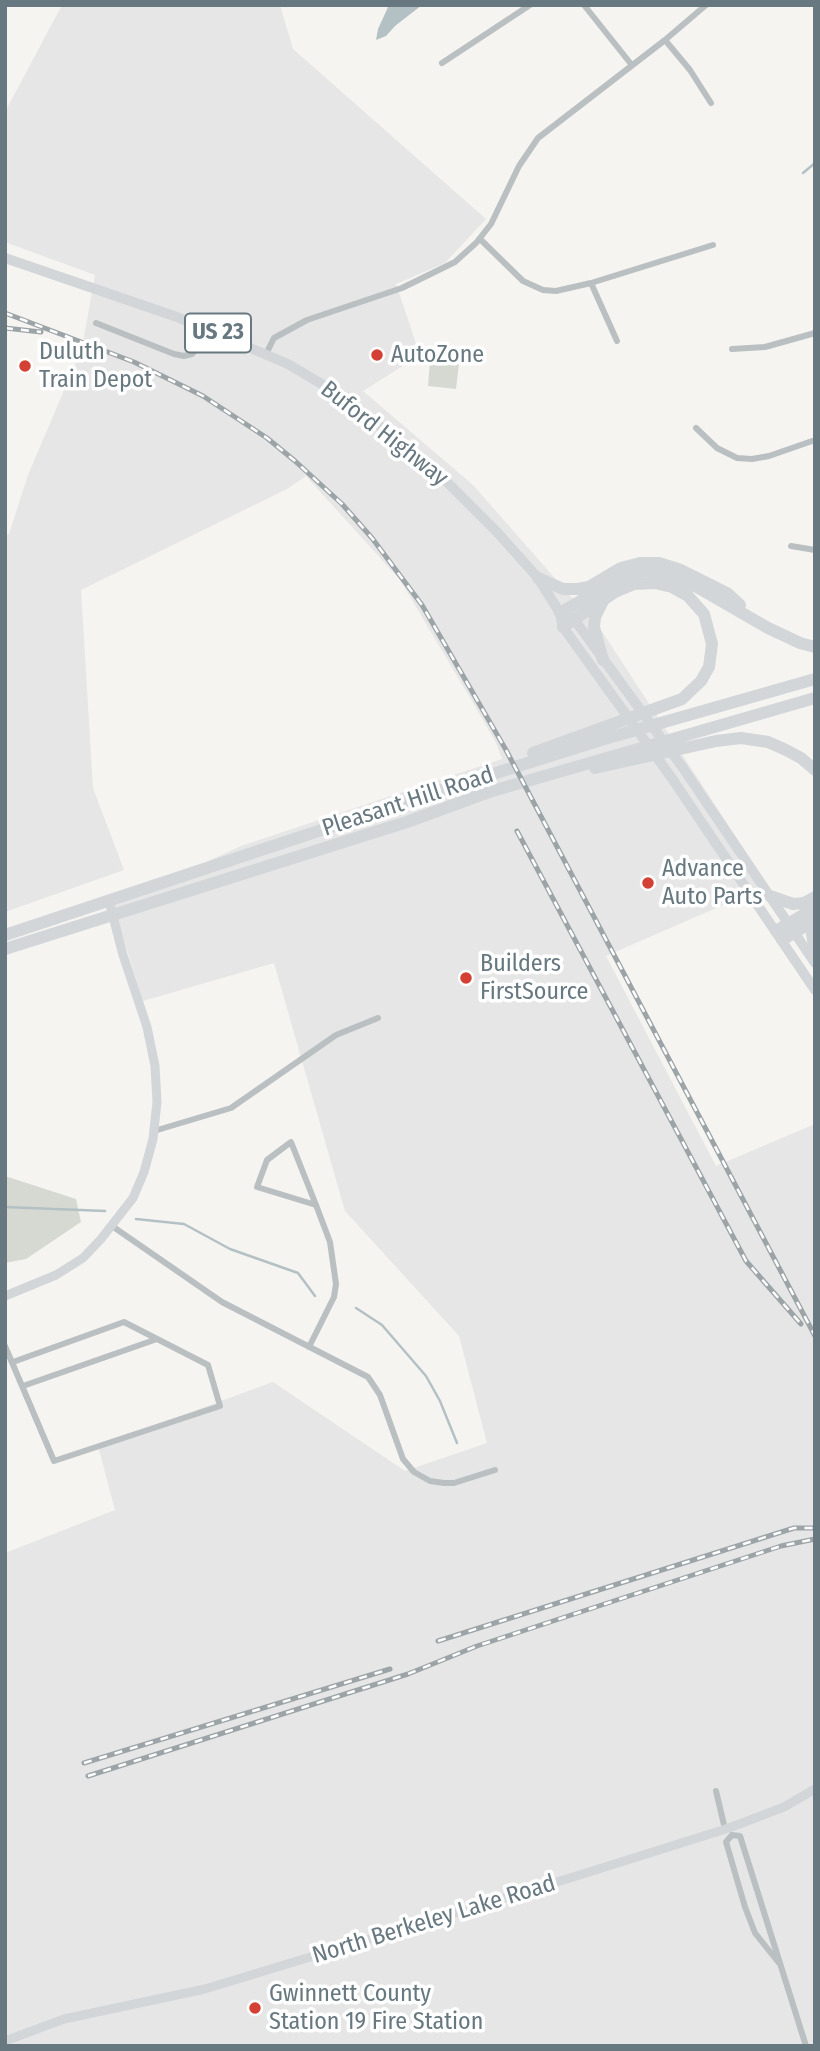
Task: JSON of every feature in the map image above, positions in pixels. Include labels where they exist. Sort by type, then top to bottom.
[{"type":"highway","points":[[538,578],[563,589],[577,589],[589,586],[621,568],[640,563],[659,563],[681,570],[727,593],[768,628]]},
{"type":"highway","points":[[560,613],[625,575],[646,571],[669,574],[768,628],[815,647]]},
{"type":"highway","points":[[445,789],[492,768],[682,699],[701,681],[709,667],[712,643],[704,614],[688,596],[672,587],[655,583],[634,584],[615,592],[563,627]]},
{"type":"highway","points":[[603,660],[594,627],[595,617],[604,600]]},
{"type":"highway","name":"Pleasant Hill Road","points":[[5,935],[445,789],[601,740],[815,679]]},
{"type":"highway","name":"Pleasant Hill Road","points":[[5,949],[407,822],[489,792],[815,698]]},
{"type":"highway","points":[[489,792],[716,741],[741,738],[768,742],[784,749],[801,758],[815,771]]},
{"type":"highway","points":[[770,896],[793,904],[815,898]]},
{"type":"highway","points":[[779,935],[815,908]]},
{"type":"highway","points":[[791,928],[815,920]]},
{"type":"highway","points":[[815,927],[812,934],[815,951]]},
{"type":"main road","name":"Buford Highway","points":[[5,258],[206,328],[288,364],[347,399],[404,445],[471,506],[538,578],[560,613],[563,627],[671,777],[815,990]]},
{"type":"main road","points":[[560,613],[574,619],[683,768],[815,963]]},
{"type":"street","points":[[442,63],[530,5]]},
{"type":"street","points":[[584,5],[631,64]]},
{"type":"street","points":[[266,355],[274,338],[307,320],[402,288],[446,268],[480,239],[491,224],[519,166],[538,138],[706,5]]},
{"type":"street","points":[[665,40],[690,70],[711,103]]},
{"type":"street","points":[[480,239],[513,274],[533,287],[556,291],[591,283],[713,245]]},
{"type":"street","points":[[591,283],[617,341]]},
{"type":"street","points":[[96,323],[174,355],[184,356],[192,354],[198,347],[206,328]]},
{"type":"street","points":[[732,349],[765,347],[815,333]]},
{"type":"street","points":[[696,428],[717,448],[737,458],[769,456],[815,440]]},
{"type":"street","points":[[791,546],[815,550]]},
{"type":"street","points":[[5,1296],[56,1275],[83,1258],[133,1198],[144,1172],[154,1131],[157,1102],[155,1066],[147,1027],[109,901]]},
{"type":"street","points":[[154,1131],[231,1108],[336,1035],[379,1018]]},
{"type":"street","points":[[309,1347],[334,1297],[336,1284],[330,1242],[316,1205],[291,1142],[267,1160],[257,1187],[316,1205]]},
{"type":"street","points":[[112,1226],[222,1302],[368,1377],[380,1395],[403,1459],[414,1472],[430,1481],[454,1483],[495,1470]]},
{"type":"street","points":[[5,1346],[54,1461],[220,1406],[208,1365],[124,1322],[13,1362]]},
{"type":"street","points":[[23,1386],[157,1339]]},
{"type":"street","name":"North Berkeley Lake Road","points":[[5,2041],[64,2019],[218,1986],[729,1831],[784,1807],[815,1789]]},
{"type":"street","points":[[716,1791],[729,1831],[726,1842],[745,1907],[755,1933],[779,1963],[806,2046]]},
{"type":"street","points":[[729,1831],[740,1836],[780,1958],[779,1963]]},
{"type":"shaded area","points":[[62,5],[280,5],[293,49],[486,219],[445,263],[396,284],[420,355],[363,391],[473,485],[603,633],[766,883],[730,902],[606,956],[716,1166],[815,1124],[815,2046],[5,2046],[5,1553],[115,1510],[98,1446],[273,1382],[405,1471],[487,1443],[459,1336],[345,1211],[274,963],[143,1001],[113,905],[241,846],[502,759],[475,706],[400,580],[306,476],[287,489],[81,590],[93,788],[124,870],[5,912],[5,536],[9,534],[28,475],[82,348],[95,275],[5,242],[5,112]]},
{"type":"shaded area","points":[[389,5],[422,5],[386,36],[376,40],[378,29]]},
{"type":"shaded area","points":[[430,360],[459,363],[456,389],[428,386]]},
{"type":"shaded area","points":[[5,1176],[76,1199],[81,1222],[26,1259],[5,1263]]},
{"type":"waterway","points":[[803,173],[815,163]]},
{"type":"waterway","points":[[5,1207],[105,1211]]},
{"type":"waterway","points":[[136,1219],[184,1224],[230,1249],[298,1273],[315,1296]]},
{"type":"waterway","points":[[356,1308],[382,1325],[426,1376],[440,1401],[457,1443]]},
{"type":"railway","points":[[5,313],[134,362],[203,396],[267,438],[295,461],[342,504],[372,538],[422,605],[506,750],[815,1336]]},
{"type":"railway","points":[[5,328],[41,332]]},
{"type":"railway","points":[[517,831],[746,1261],[801,1324]]},
{"type":"railway","points":[[438,1641],[794,1528],[815,1528]]},
{"type":"railway","points":[[88,1776],[408,1674],[477,1646],[781,1546],[815,1539]]},
{"type":"railway","points":[[84,1763],[390,1669]]},
{"type":"place","name":"AutoZone","points":[[377,355]]},
{"type":"place","name":"Duluth Train Depot","points":[[25,366]]},
{"type":"place","name":"Advance Auto Parts","points":[[648,883]]},
{"type":"place","name":"Builders FirstSource","points":[[466,978]]},
{"type":"place","name":"Gwinnett County Station 19 Fire Station","points":[[255,2008]]}]
